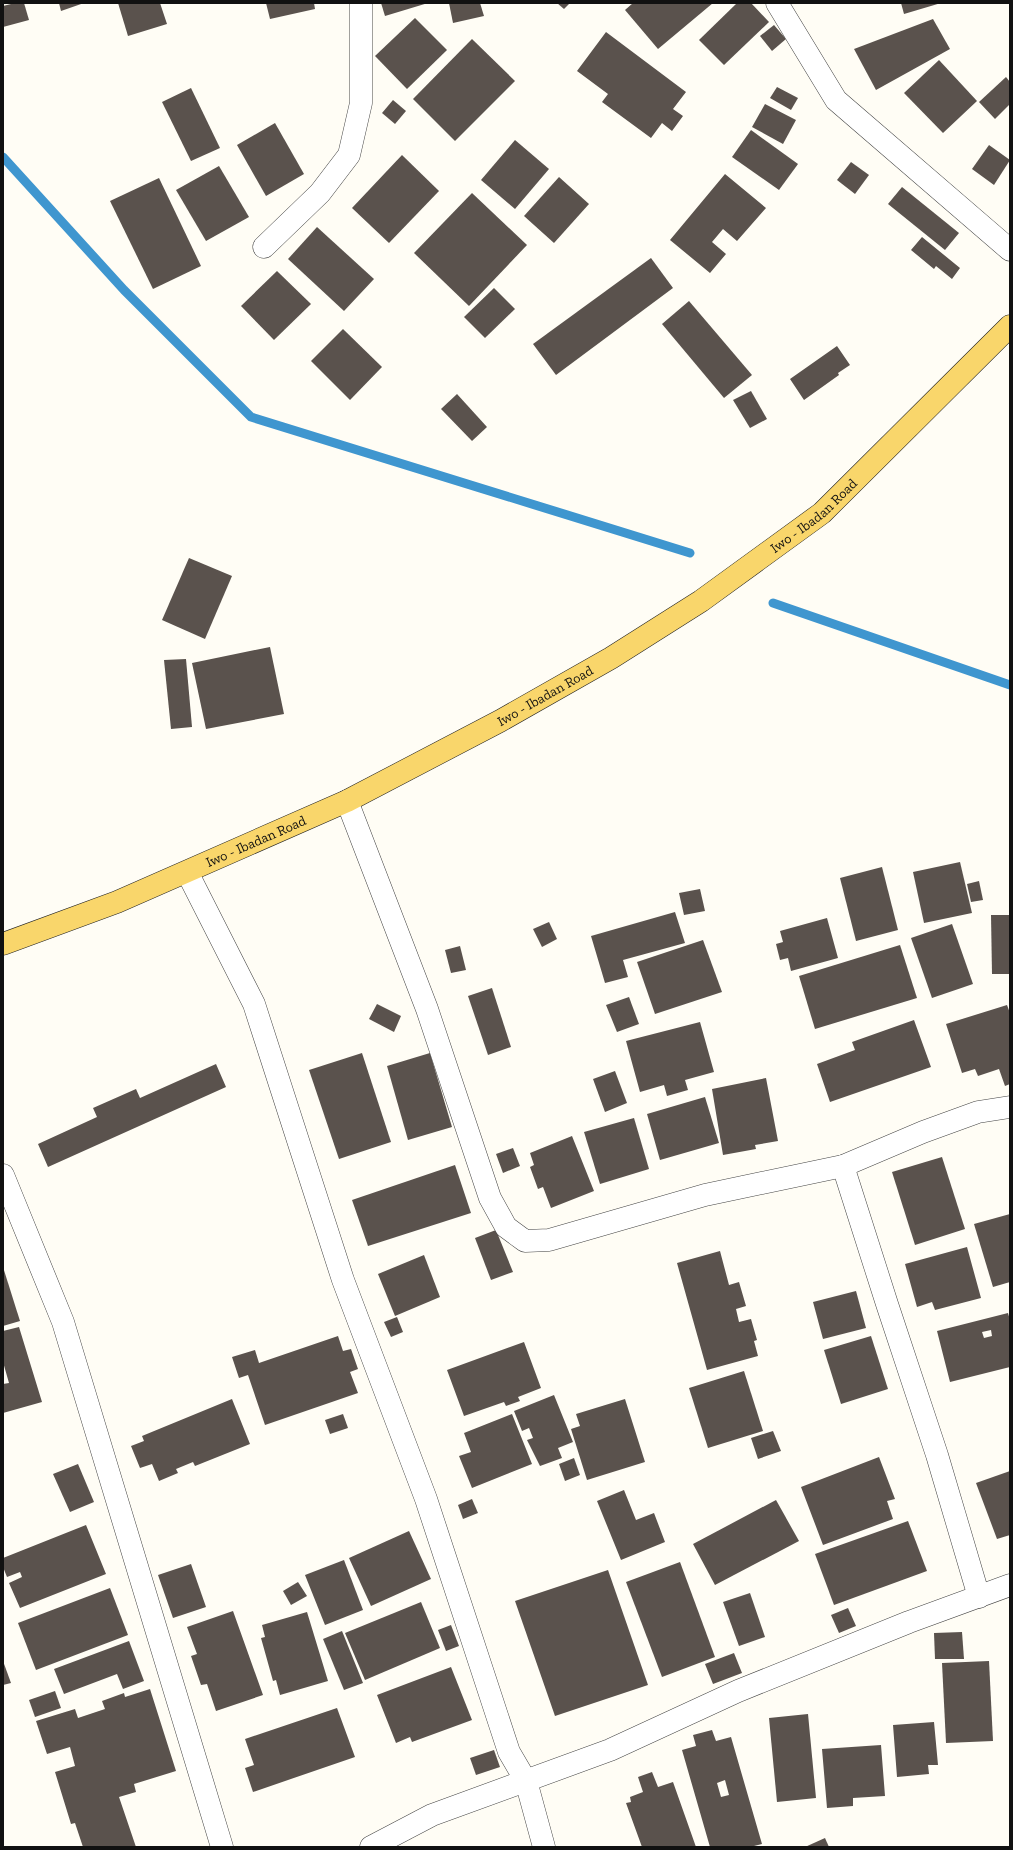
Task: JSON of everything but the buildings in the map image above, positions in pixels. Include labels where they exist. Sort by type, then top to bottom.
[{"type":"main road","name":"Iwo - Ibadan Road","points":[[3,944],[117,902],[347,801],[500,721],[611,658],[701,601],[822,513],[1010,326]]},
{"type":"street","points":[[264,247],[320,193],[349,155],[361,103],[361,3]]},
{"type":"street","points":[[777,3],[836,100],[1010,250]]},
{"type":"street","points":[[347,801],[427,1009],[490,1198],[506,1228],[525,1241],[548,1240],[705,1195],[844,1166],[924,1132],[978,1112],[1010,1107]]},
{"type":"street","points":[[187,872],[254,1004],[343,1280],[426,1499],[509,1752],[526,1782],[544,1847]]},
{"type":"street","points":[[844,1166],[887,1304],[938,1455],[979,1597]]},
{"type":"street","points":[[3,1175],[63,1322],[222,1847]]},
{"type":"street","points":[[371,1847],[432,1815],[526,1782],[610,1750],[752,1685],[909,1622],[1010,1585]]},
{"type":"waterway","points":[[3,157],[124,290],[251,417],[690,553]]},
{"type":"waterway","points":[[773,603],[1010,685]]}]
